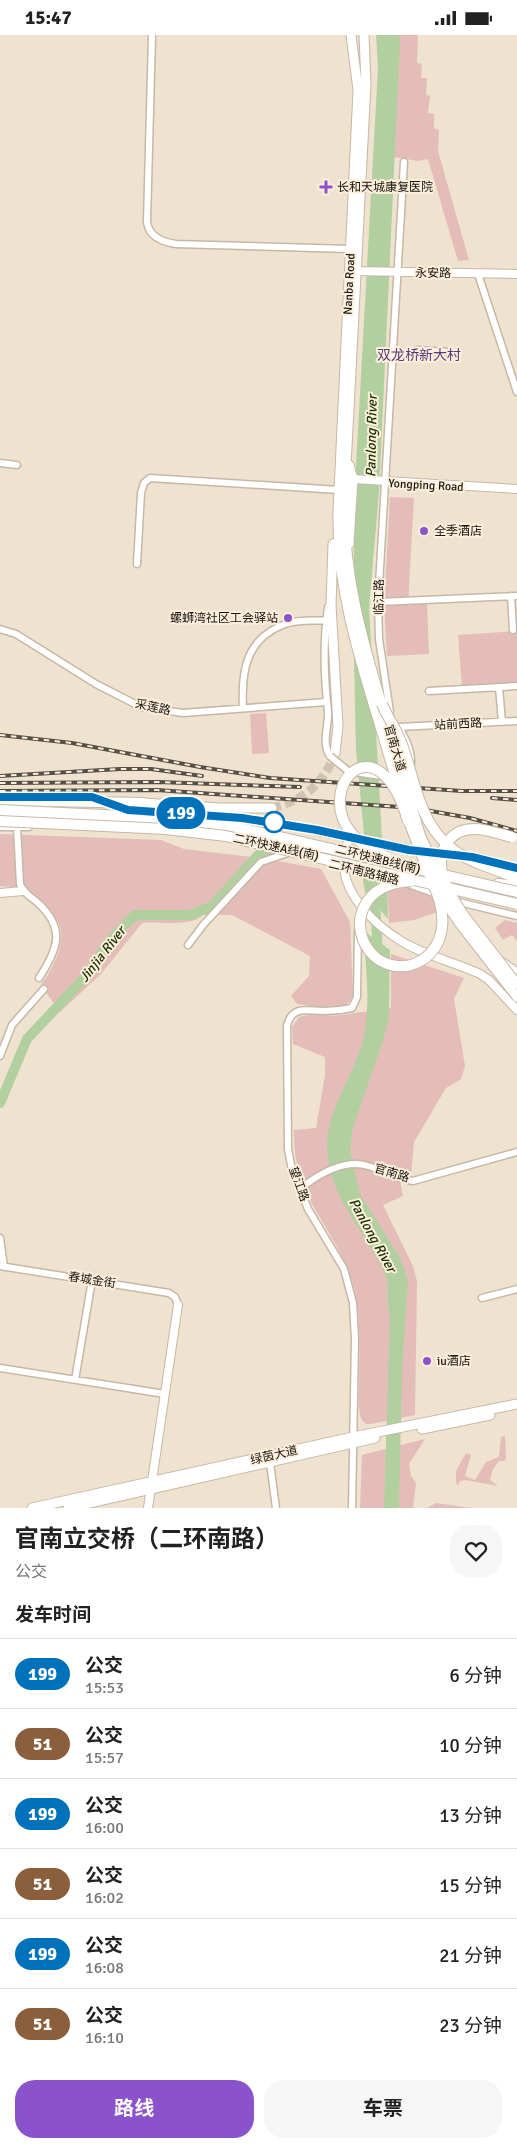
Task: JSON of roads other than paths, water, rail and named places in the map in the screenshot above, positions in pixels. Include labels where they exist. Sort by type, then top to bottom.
[{"type":"highway","points":[[382,703],[401,743],[422,810],[432,829],[445,844],[462,857],[517,878]]},
{"type":"highway","points":[[408,821],[394,786],[382,771],[372,767],[363,767],[347,777],[341,789],[340,806],[344,823],[351,833],[366,846],[427,872],[430,878],[432,881],[434,885],[435,887],[442,912],[441,935],[436,948],[421,962],[405,965],[388,963],[374,955],[362,937],[360,922],[364,909],[373,894],[386,886],[403,882],[419,882],[430,883],[434,884],[438,885]]},
{"type":"highway","points":[[0,798],[92,803],[143,803]]},
{"type":"highway","name":"二环快速B线(南)","points":[[0,810],[213,822],[272,833],[427,872],[517,892]]},
{"type":"highway","name":"二环快速A线(南)","points":[[0,821],[148,828],[226,836],[517,904]]},
{"type":"highway","points":[[460,911],[448,890],[441,872],[441,857],[448,841],[456,833],[472,829],[517,839]]},
{"type":"highway","points":[[456,878],[517,886]]},
{"type":"highway","points":[[486,945],[499,960],[517,974]]},
{"type":"main road","name":"Nanba Road","points":[[337,534],[357,271],[350,249],[358,90],[354,46],[351,35]]},
{"type":"main road","name":"Nanba Road","points":[[342,488],[348,463],[366,84],[364,38]]},
{"type":"main road","points":[[354,46],[357,40],[364,38]]},
{"type":"main road","points":[[342,560],[350,539],[355,479],[348,463]]},
{"type":"main road","points":[[332,755],[338,726],[331,589],[342,488]]},
{"type":"main road","name":"官南大道","points":[[342,488],[342,560],[423,842],[441,880],[460,911],[517,984]]},
{"type":"main road","name":"官南大道","points":[[337,534],[349,618],[408,821],[427,872],[454,915],[517,997]]},
{"type":"main road","points":[[143,803],[219,808],[272,807]]},
{"type":"main road","name":"绿茵大道","points":[[68,1508],[152,1486],[517,1404]]},
{"type":"main road","name":"绿茵大道","points":[[416,1427],[517,1409]]},
{"type":"main road","name":"绿茵大道","points":[[32,1508],[270,1463],[353,1440]]},
{"type":"street","points":[[152,35],[147,222],[151,233],[165,243],[176,244],[350,249]]},
{"type":"street","name":"临江路","points":[[332,755],[346,771],[382,776],[402,774],[411,763],[407,742],[387,705],[379,639],[378,602],[394,273],[404,162]]},
{"type":"street","name":"永安路","points":[[357,271],[517,274]]},
{"type":"street","points":[[478,274],[517,392]]},
{"type":"street","points":[[417,350],[449,352]]},
{"type":"street","points":[[0,463],[17,465]]},
{"type":"street","points":[[137,564],[141,493],[144,483],[150,478],[342,488]]},
{"type":"street","name":"Yongping Road","points":[[355,479],[517,489]]},
{"type":"street","points":[[331,589],[327,620],[326,703],[328,712],[326,743],[332,755]]},
{"type":"street","points":[[378,602],[514,596],[513,630]]},
{"type":"street","points":[[243,708],[243,670],[246,660],[263,636],[288,623],[327,620]]},
{"type":"street","name":"采莲路","points":[[0,629],[16,634],[96,684],[141,707],[184,713],[326,703]]},
{"type":"street","points":[[429,691],[517,685]]},
{"type":"street","points":[[499,687],[502,722]]},
{"type":"street","name":"站前西路","points":[[399,727],[517,721]]},
{"type":"street","points":[[0,798],[92,797],[128,810],[242,818],[409,850],[472,857],[517,868]]},
{"type":"street","name":"二环南路辅路","points":[[0,827],[190,835],[241,842],[412,885],[464,904],[517,916]]},
{"type":"street","points":[[17,827],[20,884],[23,891],[43,908],[58,933],[49,963],[40,978]]},
{"type":"street","points":[[349,837],[344,867],[350,887],[363,909],[402,942],[480,974],[489,980],[517,1010]]},
{"type":"street","points":[[188,945],[204,924],[261,862],[283,853],[289,853]]},
{"type":"street","points":[[0,893],[23,891]]},
{"type":"street","name":"望江路","points":[[352,1508],[355,1340],[350,1288],[334,1249],[308,1209],[288,1149],[287,1026],[289,1018],[296,1011],[345,1010],[352,1008],[356,1003],[357,939],[363,909]]},
{"type":"street","points":[[0,1056],[12,1025],[44,989]]},
{"type":"street","name":"官南路","points":[[300,1189],[317,1175],[356,1164],[366,1165],[398,1178],[414,1181],[517,1152]]},
{"type":"street","points":[[0,1237],[2,1266]]},
{"type":"street","name":"春城金街","points":[[2,1266],[169,1293],[175,1297],[178,1305]]},
{"type":"street","points":[[75,1380],[92,1280]]},
{"type":"street","points":[[482,1298],[517,1289]]},
{"type":"street","points":[[148,1508],[178,1305]]},
{"type":"street","points":[[0,1368],[165,1394]]},
{"type":"street","points":[[270,1463],[276,1508]]},
{"type":"water","points":[[376,35],[399,35],[400,43],[379,492],[369,608],[382,838],[364,835],[356,749],[353,616],[356,466],[378,68]]},
{"type":"water","points":[[362,874],[387,881],[388,919],[365,892]]},
{"type":"water","points":[[364,931],[390,950],[389,1016],[383,1041],[353,1127],[350,1151],[360,1194],[399,1256],[408,1280],[402,1371],[399,1508],[384,1508],[390,1314],[387,1279],[342,1200],[330,1168],[327,1150],[331,1120],[355,1063],[364,1035],[367,996]]},
{"type":"waterway","name":"Jinjia River","points":[[0,1103],[27,1039],[87,975],[110,940],[135,915],[191,915],[212,906],[259,854],[271,851]]},
{"type":"waterway","name":"Panlong River","points":[[374,878],[378,956]]},
{"type":"tunnel","points":[[272,808],[294,800],[311,789],[325,774],[335,753]]},
{"type":"railway","points":[[0,735],[72,743],[270,778],[462,791],[517,791]]},
{"type":"railway","points":[[0,776],[120,769],[151,769],[202,776]]},
{"type":"railway","points":[[0,783],[158,782],[300,787]]},
{"type":"railway","points":[[0,791],[157,790],[414,808],[470,818],[517,831]]},
{"type":"railway","points":[[492,798],[517,800]]},
{"type":"place","name":"长和天城康复医院","points":[[326,187]]},
{"type":"place","name":"全季酒店","points":[[424,531]]},
{"type":"place","name":"螺蛳湾社区工会驿站","points":[[288,618]]},
{"type":"place","name":"iu酒店","points":[[427,1361]]},
{"type":"district","name":"双龙桥新大村","points":[[419,355]]}]
